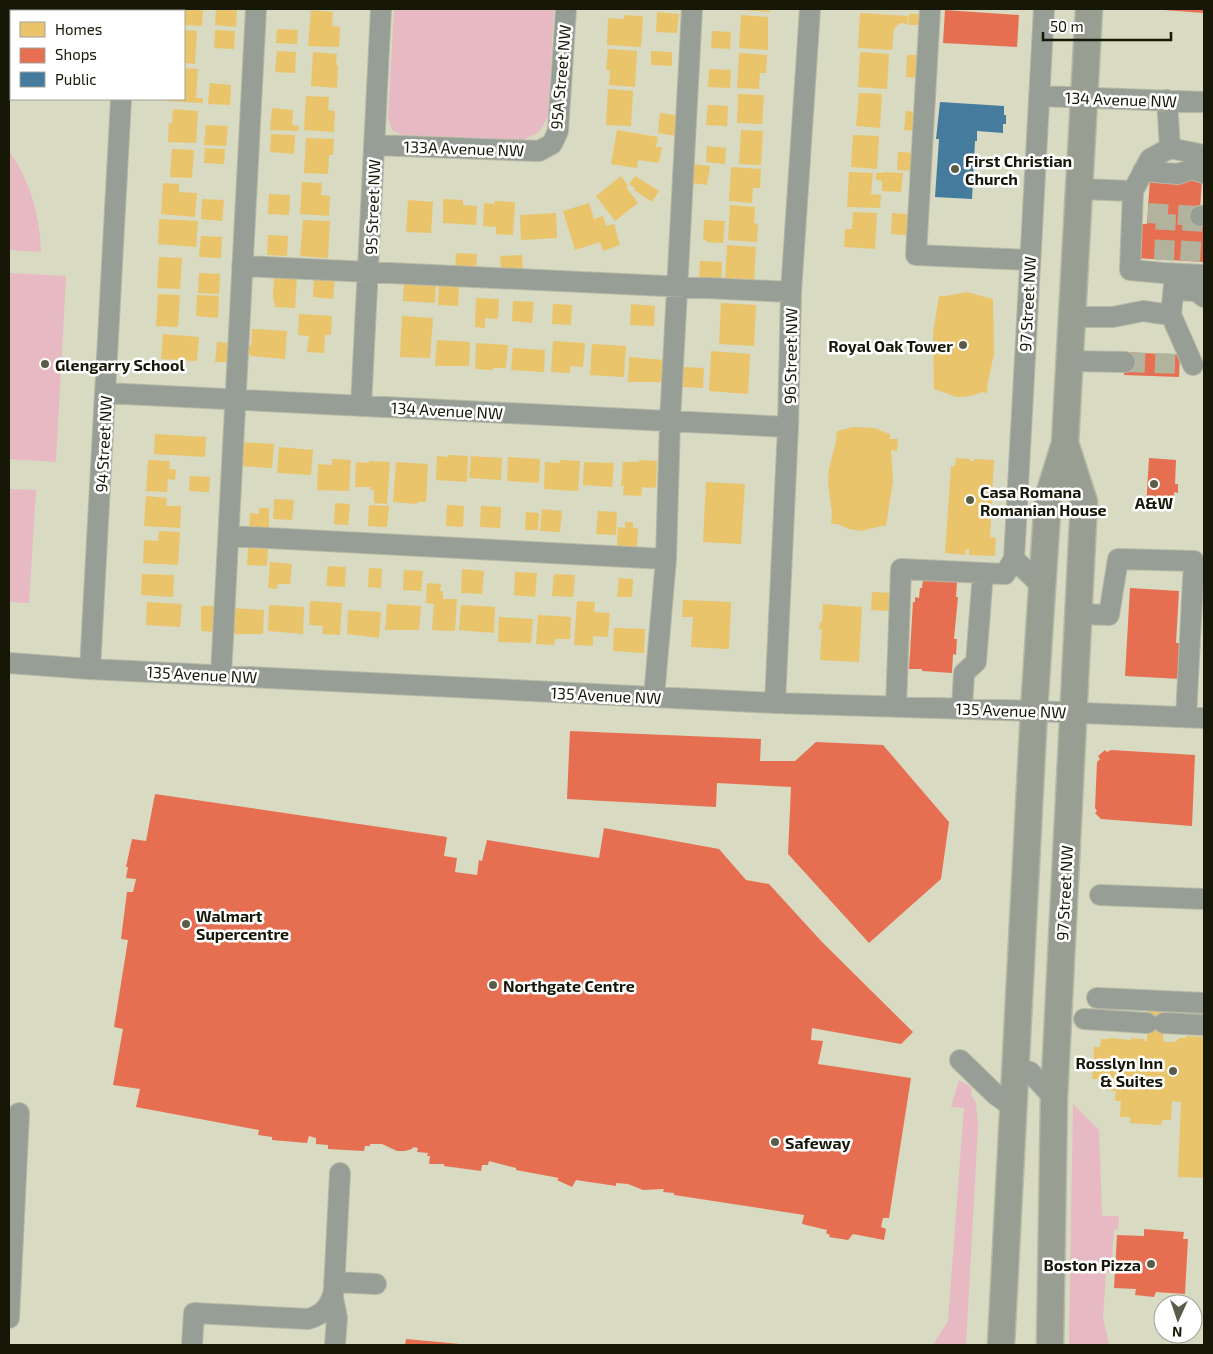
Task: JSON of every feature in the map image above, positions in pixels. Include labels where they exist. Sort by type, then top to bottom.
[{"type":"main road","name":"97 Street NW","points":[[1001,1345],[1042,587],[1048,498],[1065,443],[1089,9]]},
{"type":"main road","name":"97 Street NW","points":[[1050,1345],[1054,1098],[1084,502],[1065,443]]},
{"type":"main road","points":[[1050,1312],[1056,1345]]},
{"type":"main road","points":[[990,1345],[1002,1314]]},
{"type":"street","points":[[221,675],[256,9]]},
{"type":"street","name":"95 Street NW","points":[[361,406],[381,9]]},
{"type":"street","name":"95A Street NW","points":[[552,144],[558,131],[566,9]]},
{"type":"street","points":[[654,697],[666,558],[670,421],[692,9]]},
{"type":"street","name":"96 Street NW","points":[[776,703],[788,427],[791,292],[810,9]]},
{"type":"street","points":[[930,9],[916,256],[1030,260]]},
{"type":"street","name":"97 Street NW","points":[[1014,558],[1044,9]]},
{"type":"street","name":"134 Avenue NW","points":[[1038,96],[1204,102]]},
{"type":"street","name":"94 Street NW","points":[[90,669],[120,100]]},
{"type":"street","points":[[1167,100],[1170,148]]},
{"type":"street","name":"133A Avenue NW","points":[[374,145],[539,151],[552,144]]},
{"type":"street","points":[[1204,157],[1199,154],[1170,148],[1150,159],[1133,191],[1140,213],[1130,270],[1180,273],[1204,297]]},
{"type":"street","points":[[1143,172],[1178,174],[1192,169],[1204,173]]},
{"type":"street","points":[[1079,189],[1133,191]]},
{"type":"street","points":[[242,266],[791,292]]},
{"type":"street","points":[[1180,273],[1171,315],[1192,360]]},
{"type":"street","points":[[1072,317],[1113,317],[1143,311],[1171,315]]},
{"type":"street","points":[[1069,360],[1125,362]]},
{"type":"street","name":"134 Avenue NW","points":[[105,393],[788,427]]},
{"type":"street","points":[[229,536],[666,558]]},
{"type":"street","points":[[896,707],[901,569],[1005,574],[1014,558],[1042,587]]},
{"type":"street","points":[[1078,614],[1110,615],[1118,559],[1194,561],[1195,718]]},
{"type":"street","points":[[962,708],[964,673],[976,662],[983,573]]},
{"type":"street","name":"135 Avenue NW","points":[[9,663],[90,669],[776,703],[962,708],[1195,718]]},
{"type":"street","points":[[1100,895],[1204,899]]},
{"type":"street","points":[[1097,998],[1204,1003]]},
{"type":"street","points":[[1084,1019],[1204,1025]]},
{"type":"street","points":[[960,1060],[996,1095],[1013,1107]]},
{"type":"street","points":[[1015,1067],[1030,1072],[1054,1098]]},
{"type":"street","points":[[9,1318],[13,1153],[19,1113]]},
{"type":"street","points":[[338,1340],[334,1290],[340,1173]]},
{"type":"street","points":[[334,1290],[376,1284]]},
{"type":"street","points":[[192,1345],[194,1313],[308,1319],[316,1317],[329,1306],[334,1290]]},
{"type":"shaded area","points":[[394,9],[554,9],[548,117],[539,132],[523,140],[402,135],[392,130],[388,118]]},
{"type":"shaded area","points":[[9,151],[28,186],[39,225],[41,252],[9,250]]},
{"type":"shaded area","points":[[9,273],[66,276],[56,462],[9,459]]},
{"type":"shaded area","points":[[9,489],[36,490],[29,603],[9,602]]},
{"type":"shaded area","points":[[959,1080],[972,1088],[971,1094],[976,1103],[978,1125],[966,1345],[933,1345],[948,1321],[964,1108],[951,1107]]},
{"type":"shaded area","points":[[1073,1104],[1099,1130],[1102,1216],[1119,1216],[1118,1229],[1114,1230],[1111,1273],[1106,1273],[1103,1317],[1109,1345],[1070,1345],[1069,1343]]},
{"type":"building: Homes","points":[[203,9],[202,26],[185,25],[185,10],[178,10]]},
{"type":"building: Homes","points":[[216,9],[237,9],[236,27],[215,25]]},
{"type":"building: Homes","points":[[770,9],[770,12],[741,10]]},
{"type":"building: Homes","points":[[311,10],[333,12],[332,26],[340,27],[339,47],[308,46]]},
{"type":"building: Homes","points":[[657,12],[679,14],[677,33],[656,32]]},
{"type":"building: Homes","points":[[860,13],[908,16],[907,24],[900,23],[894,29],[892,50],[858,48]]},
{"type":"building: Homes","points":[[909,14],[923,14],[923,25],[908,25]]},
{"type":"building: Homes","points":[[624,15],[643,16],[641,47],[607,45],[608,18],[624,19]]},
{"type":"building: Homes","points":[[741,15],[768,17],[768,50],[739,48]]},
{"type":"building: Homes","points":[[277,29],[298,30],[297,44],[276,43]]},
{"type":"building: Homes","points":[[185,30],[197,31],[195,64],[185,63]]},
{"type":"building: Homes","points":[[215,30],[235,31],[234,49],[214,48]]},
{"type":"building: Homes","points":[[712,31],[731,32],[730,49],[711,48]]},
{"type":"building: Homes","points":[[608,49],[637,51],[635,87],[609,85],[610,70],[606,70]]},
{"type":"building: Homes","points":[[277,51],[296,52],[295,73],[275,72]]},
{"type":"building: Homes","points":[[651,51],[672,52],[672,66],[651,65]]},
{"type":"building: Homes","points":[[313,52],[337,54],[337,88],[311,86]]},
{"type":"building: Homes","points":[[860,52],[889,54],[887,89],[858,87]]},
{"type":"building: Homes","points":[[739,53],[767,55],[766,73],[760,73],[759,89],[737,88]]},
{"type":"building: Homes","points":[[907,55],[922,55],[921,78],[906,77]]},
{"type":"building: Homes","points":[[185,68],[198,69],[196,98],[203,98],[203,103],[167,101],[185,100]]},
{"type":"building: Homes","points":[[709,69],[731,70],[730,88],[708,87]]},
{"type":"building: Homes","points":[[210,83],[231,85],[230,105],[208,104]]},
{"type":"building: Homes","points":[[608,89],[633,91],[631,126],[606,125]]},
{"type":"building: Homes","points":[[859,93],[882,94],[880,128],[856,126]]},
{"type":"building: Homes","points":[[738,94],[764,95],[762,124],[737,123]]},
{"type":"building: Homes","points":[[306,96],[329,97],[328,110],[335,111],[334,132],[304,130]]},
{"type":"building: Homes","points":[[708,105],[728,106],[727,126],[706,125]]},
{"type":"building: Homes","points":[[272,108],[293,110],[292,125],[299,126],[298,131],[270,130]]},
{"type":"building: Homes","points":[[173,109],[198,111],[196,143],[168,142],[169,123],[172,123]]},
{"type":"building: Homes","points":[[906,111],[919,112],[918,131],[904,130]]},
{"type":"building: Homes","points":[[660,113],[680,116],[678,136],[658,133]]},
{"type":"building: Homes","points":[[206,125],[228,126],[226,146],[204,145]]},
{"type":"building: Homes","points":[[617,130],[658,137],[656,147],[662,147],[659,163],[638,160],[637,168],[611,164]]},
{"type":"building: Homes","points":[[741,130],[763,131],[761,165],[739,164]]},
{"type":"building: Homes","points":[[271,134],[295,135],[294,154],[270,152]]},
{"type":"building: Homes","points":[[853,135],[879,136],[877,169],[851,167]]},
{"type":"building: Homes","points":[[306,138],[334,139],[333,155],[329,155],[328,174],[304,173]]},
{"type":"building: Homes","points":[[707,146],[726,148],[725,164],[706,162]]},
{"type":"building: Homes","points":[[205,148],[225,149],[224,164],[204,163]]},
{"type":"building: Homes","points":[[172,149],[194,150],[192,178],[170,177]]},
{"type":"building: Homes","points":[[898,152],[917,153],[916,171],[897,170]]},
{"type":"building: Homes","points":[[694,164],[710,166],[707,185],[692,183]]},
{"type":"building: Homes","points":[[731,167],[761,169],[760,188],[753,188],[752,203],[729,201]]},
{"type":"building: Homes","points":[[849,172],[873,173],[871,194],[881,195],[880,208],[847,207]]},
{"type":"building: Homes","points":[[876,173],[903,173],[901,192],[882,191],[882,181],[876,180]]},
{"type":"building: Homes","points":[[621,176],[628,186],[626,187],[638,203],[615,221],[596,196]]},
{"type":"building: Homes","points":[[635,176],[659,191],[652,202],[634,190],[635,188],[629,184]]},
{"type":"building: Homes","points":[[302,182],[322,183],[321,195],[330,196],[329,216],[300,214]]},
{"type":"building: Homes","points":[[163,183],[179,184],[179,192],[197,193],[195,217],[161,214]]},
{"type":"building: Homes","points":[[269,194],[290,195],[289,215],[268,214]]},
{"type":"building: Homes","points":[[202,199],[224,200],[222,221],[201,219]]},
{"type":"building: Homes","points":[[443,199],[463,200],[463,205],[477,206],[476,225],[443,223]]},
{"type":"building: Homes","points":[[408,200],[433,202],[431,233],[406,232]]},
{"type":"building: Homes","points":[[495,201],[515,202],[513,235],[496,234],[496,227],[483,226],[484,203],[494,204]]},
{"type":"building: Homes","points":[[589,203],[594,219],[603,216],[606,226],[614,224],[620,245],[603,251],[600,242],[575,250],[563,211]]},
{"type":"building: Homes","points":[[730,205],[755,207],[754,223],[758,224],[757,242],[728,240]]},
{"type":"building: Homes","points":[[853,212],[877,213],[875,249],[844,247],[845,229],[852,229]]},
{"type":"building: Homes","points":[[556,213],[557,238],[521,240],[520,215]]},
{"type":"building: Homes","points":[[892,213],[915,215],[914,236],[891,234]]},
{"type":"building: Homes","points":[[159,219],[198,221],[196,247],[158,244]]},
{"type":"building: Homes","points":[[303,220],[330,221],[328,258],[300,256]]},
{"type":"building: Homes","points":[[704,220],[725,221],[723,243],[706,242],[706,240],[703,240]]},
{"type":"building: Homes","points":[[268,235],[288,236],[287,256],[267,255]]},
{"type":"building: Homes","points":[[201,236],[222,237],[221,258],[199,257]]},
{"type":"building: Homes","points":[[727,245],[756,247],[754,282],[725,280]]},
{"type":"building: Homes","points":[[456,253],[477,254],[476,269],[455,268]]},
{"type":"building: Homes","points":[[522,255],[523,269],[501,270],[500,256]]},
{"type":"building: Homes","points":[[159,257],[182,258],[180,289],[157,288]]},
{"type":"building: Homes","points":[[700,261],[722,262],[721,280],[699,279]]},
{"type":"building: Homes","points":[[199,273],[220,274],[219,294],[198,293]]},
{"type":"building: Homes","points":[[274,274],[297,276],[295,308],[275,307],[273,296]]},
{"type":"building: Homes","points":[[314,276],[335,277],[333,299],[313,297]]},
{"type":"building: Homes","points":[[404,282],[436,284],[435,303],[403,301]]},
{"type":"building: Homes","points":[[439,284],[459,285],[458,306],[438,305]]},
{"type":"building: Homes","name":"Royal Oak Tower","points":[[967,292],[993,299],[994,354],[987,393],[983,392],[957,397],[934,389],[933,333],[939,296]]},
{"type":"building: Homes","points":[[158,294],[180,295],[178,327],[156,326]]},
{"type":"building: Homes","points":[[197,295],[219,296],[218,318],[196,316]]},
{"type":"building: Homes","points":[[476,298],[499,299],[498,319],[485,318],[485,328],[475,327]]},
{"type":"building: Homes","points":[[513,301],[534,302],[532,323],[512,321]]},
{"type":"building: Homes","points":[[721,303],[756,305],[754,346],[719,344]]},
{"type":"building: Homes","points":[[553,304],[572,305],[571,325],[552,324]]},
{"type":"building: Homes","points":[[631,304],[655,306],[654,326],[630,325]]},
{"type":"building: Homes","points":[[299,314],[332,316],[331,335],[325,335],[324,353],[307,352],[309,336],[298,335]]},
{"type":"building: Homes","points":[[402,316],[433,318],[430,358],[400,357]]},
{"type":"building: Homes","points":[[252,329],[287,331],[285,359],[250,356],[250,354],[247,354],[247,346],[251,346]]},
{"type":"building: Homes","points":[[163,334],[199,337],[197,361],[161,359]]},
{"type":"building: Homes","points":[[437,340],[470,342],[469,366],[435,366]]},
{"type":"building: Homes","points":[[553,341],[585,343],[583,367],[570,366],[570,373],[551,372]]},
{"type":"building: Homes","points":[[217,342],[231,343],[230,362],[215,362]]},
{"type":"building: Homes","points":[[476,343],[508,345],[506,368],[493,368],[493,370],[475,369]]},
{"type":"building: Homes","points":[[592,344],[626,346],[624,377],[590,375]]},
{"type":"building: Homes","points":[[513,348],[545,350],[544,372],[511,370]]},
{"type":"building: Homes","points":[[711,351],[750,354],[748,394],[709,391]]},
{"type":"building: Homes","points":[[629,357],[664,360],[663,382],[628,382]]},
{"type":"building: Homes","points":[[683,367],[704,368],[703,388],[682,387]]},
{"type":"building: Homes","points":[[854,427],[874,428],[890,434],[890,439],[898,439],[897,451],[891,450],[893,481],[886,526],[862,531],[831,524],[832,513],[828,484],[829,469],[837,431]]},
{"type":"building: Homes","points":[[155,434],[206,437],[205,457],[154,454]]},
{"type":"building: Homes","points":[[242,442],[274,444],[272,468],[238,466]]},
{"type":"building: Homes","points":[[279,447],[313,450],[311,475],[277,473]]},
{"type":"building: Homes","points":[[448,455],[468,456],[467,482],[436,480],[437,456],[448,457]]},
{"type":"building: Homes","points":[[471,456],[502,458],[501,480],[469,478]]},
{"type":"building: Homes","points":[[508,457],[540,459],[539,483],[507,481]]},
{"type":"building: Homes","name":"Casa Romana Romanian House","points":[[956,458],[970,459],[970,461],[974,461],[974,459],[994,460],[990,537],[996,538],[995,556],[969,555],[969,549],[966,549],[965,555],[945,553],[951,466],[955,466]]},
{"type":"building: Homes","points":[[332,459],[351,460],[349,491],[317,490],[318,464],[332,465]]},
{"type":"building: Homes","points":[[148,460],[170,461],[169,469],[176,470],[175,480],[168,479],[167,492],[146,491]]},
{"type":"building: Homes","points":[[560,460],[580,461],[578,491],[544,489],[545,462],[560,463]]},
{"type":"building: Homes","points":[[639,460],[657,461],[656,488],[642,487],[641,496],[623,495],[624,486],[621,486],[623,462],[639,462]]},
{"type":"building: Homes","points":[[369,461],[390,462],[387,504],[374,503],[374,490],[370,490],[371,487],[355,487],[356,462],[369,463]]},
{"type":"building: Homes","points":[[396,462],[428,464],[426,502],[417,502],[417,504],[393,502]]},
{"type":"building: Homes","points":[[584,462],[614,463],[612,487],[583,485]]},
{"type":"building: Homes","points":[[190,476],[210,477],[209,492],[189,491]]},
{"type":"building: Homes","points":[[706,482],[745,484],[741,544],[703,542]]},
{"type":"building: Homes","points":[[146,496],[167,498],[166,506],[181,506],[180,528],[144,526]]},
{"type":"building: Homes","points":[[274,499],[294,500],[292,520],[273,519]]},
{"type":"building: Homes","points":[[335,503],[350,504],[348,525],[334,524]]},
{"type":"building: Homes","points":[[369,505],[389,506],[387,527],[368,526]]},
{"type":"building: Homes","points":[[447,505],[464,506],[463,527],[446,526]]},
{"type":"building: Homes","points":[[481,506],[501,507],[500,528],[480,527]]},
{"type":"building: Homes","points":[[259,508],[269,508],[269,532],[249,531],[250,513],[259,514]]},
{"type":"building: Homes","points":[[542,509],[562,511],[560,532],[540,531]]},
{"type":"building: Homes","points":[[598,511],[617,512],[616,535],[596,534]]},
{"type":"building: Homes","points":[[526,512],[539,513],[538,530],[525,530]]},
{"type":"building: Homes","points":[[625,522],[633,522],[633,528],[638,528],[637,548],[617,547],[618,527],[625,528]]},
{"type":"building: Homes","points":[[159,531],[180,532],[178,565],[143,563],[144,540],[158,541]]},
{"type":"building: Homes","points":[[248,548],[268,549],[267,566],[247,565]]},
{"type":"building: Homes","points":[[270,562],[292,564],[290,584],[278,584],[277,589],[268,588]]},
{"type":"building: Homes","points":[[328,566],[346,567],[345,587],[326,586]]},
{"type":"building: Homes","points":[[369,568],[382,569],[381,588],[368,587]]},
{"type":"building: Homes","points":[[462,569],[484,571],[482,594],[461,593]]},
{"type":"building: Homes","points":[[404,570],[423,571],[421,591],[403,590]]},
{"type":"building: Homes","points":[[515,572],[537,573],[535,597],[514,595]]},
{"type":"building: Homes","points":[[142,574],[174,575],[173,597],[141,595]]},
{"type":"building: Homes","points":[[554,574],[575,575],[573,597],[552,596]]},
{"type":"building: Homes","points":[[619,578],[633,579],[632,597],[617,597]]},
{"type":"building: Homes","points":[[427,583],[441,584],[440,591],[443,591],[443,599],[457,599],[455,631],[432,630],[434,604],[426,603]]},
{"type":"building: Homes","points":[[872,592],[893,593],[892,611],[871,610]]},
{"type":"building: Homes","points":[[683,600],[731,602],[729,649],[691,647],[693,617],[682,617]]},
{"type":"building: Homes","points":[[310,601],[342,603],[340,635],[322,634],[323,626],[309,625]]},
{"type":"building: Homes","points":[[577,601],[595,602],[594,612],[610,613],[608,637],[593,636],[593,646],[574,645]]},
{"type":"building: Homes","points":[[147,602],[182,604],[180,627],[146,625]]},
{"type":"building: Homes","points":[[387,604],[421,606],[419,630],[385,630]]},
{"type":"building: Homes","points":[[823,604],[862,607],[859,662],[820,660],[822,630],[819,629],[820,622],[822,622]]},
{"type":"building: Homes","points":[[269,605],[304,607],[303,634],[268,631]]},
{"type":"building: Homes","points":[[461,605],[495,607],[494,633],[459,630]]},
{"type":"building: Homes","points":[[201,606],[216,606],[215,632],[201,631]]},
{"type":"building: Homes","points":[[231,608],[264,610],[263,634],[230,634]]},
{"type":"building: Homes","points":[[348,610],[381,612],[379,638],[347,634]]},
{"type":"building: Homes","points":[[538,615],[571,617],[570,639],[555,639],[554,645],[536,644]]},
{"type":"building: Homes","points":[[499,617],[533,619],[531,643],[498,642]]},
{"type":"building: Homes","points":[[614,628],[645,629],[644,653],[613,651]]},
{"type":"building: Homes","points":[[1148,1008],[1165,1008],[1163,1040],[1165,1042],[1175,1042],[1179,1038],[1186,1038],[1186,1036],[1204,1037],[1204,1178],[1178,1177],[1181,1102],[1172,1101],[1171,1120],[1162,1120],[1161,1125],[1130,1123],[1130,1117],[1120,1117],[1121,1101],[1115,1101],[1116,1091],[1106,1090],[1107,1086],[1101,1085],[1101,1079],[1092,1079],[1094,1047],[1100,1047],[1101,1039],[1131,1040],[1131,1038],[1147,1041]]},
{"type":"building: Shops","points":[[1204,9],[1204,13],[1164,10]]},
{"type":"building: Shops","points":[[945,10],[1019,15],[1017,47],[943,43]]},
{"type":"building: Shops","points":[[1150,178],[1202,180],[1199,226],[1204,226],[1204,262],[1135,258],[1136,224],[1147,224]]},
{"type":"building: Shops","points":[[1125,352],[1180,355],[1179,377],[1124,375]]},
{"type":"building: Shops","points":[[1149,458],[1176,460],[1175,484],[1178,484],[1178,493],[1174,492],[1173,510],[1146,508]]},
{"type":"building: Shops","points":[[923,580],[957,582],[956,597],[958,597],[954,639],[957,639],[956,655],[953,654],[952,673],[909,669],[913,602],[915,602],[915,597],[919,598]]},
{"type":"building: Shops","points":[[1130,588],[1179,591],[1176,643],[1183,643],[1181,679],[1125,676]]},
{"type":"building: Shops","points":[[570,731],[761,739],[760,761],[795,761],[816,742],[883,745],[949,822],[941,879],[869,943],[788,854],[791,787],[717,783],[716,807],[567,799]]},
{"type":"building: Shops","points":[[1105,750],[1107,752],[1111,750],[1195,755],[1192,826],[1101,819],[1095,813],[1097,811],[1095,808],[1097,762],[1100,759],[1098,756]]},
{"type":"building: Shops","name":"Northgate Centre","points":[[155,794],[447,837],[444,856],[457,858],[455,872],[477,875],[479,860],[482,861],[487,840],[599,858],[604,828],[719,849],[746,880],[769,884],[822,942],[913,1032],[901,1044],[812,1028],[811,1040],[823,1041],[818,1064],[911,1078],[889,1218],[883,1218],[881,1227],[886,1229],[884,1240],[853,1234],[848,1240],[829,1237],[830,1235],[826,1233],[827,1230],[802,1224],[804,1215],[674,1195],[674,1193],[663,1192],[664,1189],[643,1190],[628,1184],[616,1183],[616,1186],[576,1180],[572,1187],[557,1180],[559,1178],[516,1170],[516,1168],[489,1161],[488,1165],[482,1165],[481,1171],[444,1166],[444,1164],[429,1164],[430,1156],[427,1156],[428,1153],[417,1152],[418,1148],[413,1147],[405,1151],[397,1151],[382,1144],[370,1144],[370,1146],[365,1146],[364,1151],[328,1149],[328,1145],[316,1144],[316,1138],[309,1136],[307,1143],[272,1140],[272,1137],[258,1135],[259,1130],[136,1107],[140,1089],[113,1085],[123,1029],[114,1027],[128,940],[121,939],[127,892],[133,892],[136,879],[126,878],[128,867],[126,867],[132,839],[146,841]]},
{"type":"building: Shops","name":"Boston Pizza","points":[[1144,1229],[1184,1232],[1183,1239],[1188,1239],[1185,1294],[1156,1292],[1153,1294],[1153,1297],[1135,1295],[1136,1289],[1114,1288],[1117,1235],[1144,1236]]},
{"type":"building: Shops","points":[[406,1339],[460,1344],[460,1345],[405,1345]]},
{"type":"building: Public","name":"First Christian Church","points":[[940,102],[1004,106],[1006,124],[1003,124],[1003,133],[977,131],[972,199],[935,197],[939,139],[936,139]]},
{"type":"tunnel","points":[[1148,213],[1200,216]]},
{"type":"tunnel","points":[[1164,260],[1166,214]]},
{"type":"tunnel","points":[[1190,261],[1193,215]]},
{"type":"tunnel","points":[[1125,362],[1180,364]]},
{"type":"place","name":"First Christian Church","points":[[955,169]]},
{"type":"place","name":"Royal Oak Tower","points":[[963,345]]},
{"type":"place","name":"Glengarry School","points":[[45,364]]},
{"type":"place","name":"A&W","points":[[1154,484]]},
{"type":"place","name":"Casa Romana Romanian House","points":[[970,500]]},
{"type":"place","name":"Walmart Supercentre","points":[[186,924]]},
{"type":"place","name":"Northgate Centre","points":[[493,985]]},
{"type":"place","name":"Rosslyn Inn & Suites","points":[[1173,1071]]},
{"type":"place","name":"Safeway","points":[[775,1142]]},
{"type":"place","name":"Boston Pizza","points":[[1151,1264]]}]
